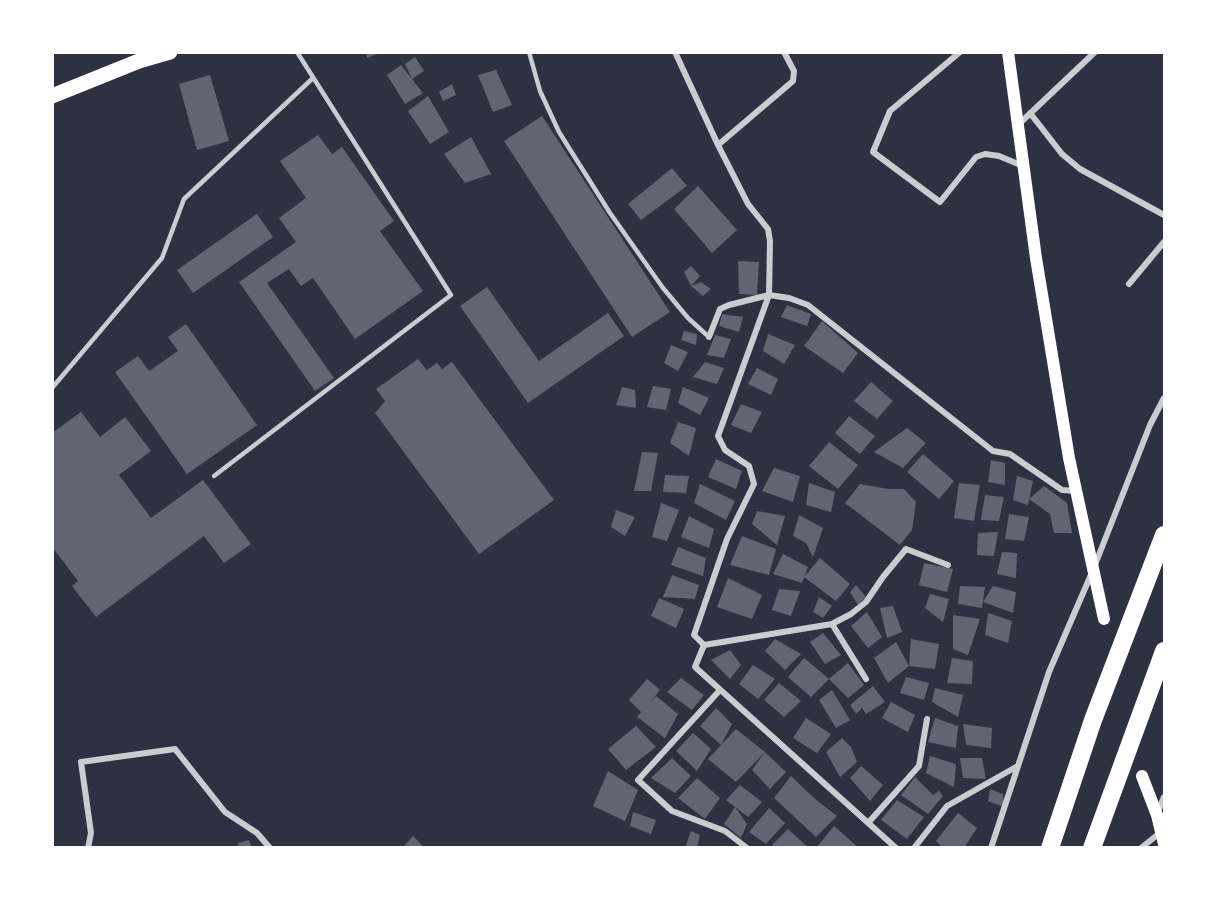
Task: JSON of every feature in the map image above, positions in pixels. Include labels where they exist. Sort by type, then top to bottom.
[{"type":"highway","points":[[1050,848],[1093,720],[1164,536]]},
{"type":"highway","points":[[1092,848],[1164,651]]},
{"type":"main road","points":[[52,96],[139,61],[170,52]]},
{"type":"main road","points":[[1008,52],[1038,269],[1076,491],[1104,619]]},
{"type":"main road","points":[[1142,776],[1163,838]]},
{"type":"street","points":[[675,52],[748,204],[768,229],[770,241],[769,295],[718,436],[725,450],[749,466],[754,484],[727,539],[694,635],[704,645]]},
{"type":"street","points":[[718,145],[793,81],[794,71],[784,52]]},
{"type":"street","points":[[960,52],[890,111],[873,152],[940,202],[976,157],[984,154],[999,156],[1024,166]]},
{"type":"street","points":[[1018,125],[1095,52]]},
{"type":"street","points":[[1030,113],[1062,154],[1080,169],[1164,215]]},
{"type":"street","points":[[1129,284],[1164,242]]},
{"type":"street","points":[[709,337],[720,309],[729,305],[769,295],[789,298],[808,305],[993,451],[1010,454],[1062,490],[1076,491]]},
{"type":"street","points":[[991,848],[1049,672],[1093,570],[1150,425],[1164,398]]},
{"type":"street","points":[[704,645],[832,624],[851,614],[866,602],[906,549],[948,565]]},
{"type":"street","points":[[832,624],[866,679]]},
{"type":"street","points":[[704,645],[695,667],[896,848]]},
{"type":"street","points":[[720,690],[638,780],[672,811],[725,831],[747,848]]},
{"type":"street","points":[[868,823],[919,766],[927,719]]},
{"type":"street","points":[[88,848],[90,833],[81,762],[175,749],[225,812],[257,833],[270,848]]},
{"type":"street","points":[[914,848],[947,806],[1016,767]]},
{"type":"street","points":[[1157,815],[1164,797]]},
{"type":"street","points":[[1141,848],[1163,838]]},
{"type":"lane","points":[[214,477],[451,295],[297,52]]},
{"type":"lane","points":[[529,52],[540,92],[559,132],[603,203],[663,288],[688,318],[709,337]]},
{"type":"lane","points":[[52,388],[162,258],[184,199],[313,78]]},
{"type":"building","points":[[366,52],[380,52],[380,53],[367,58]]},
{"type":"building","points":[[415,57],[424,71],[412,79],[405,64]]},
{"type":"building","points":[[401,65],[423,93],[405,104],[387,75]]},
{"type":"building","points":[[496,70],[512,105],[493,112],[478,75]]},
{"type":"building","points":[[210,75],[229,141],[197,150],[179,84]]},
{"type":"building","points":[[452,84],[456,95],[443,101],[439,92]]},
{"type":"building","points":[[428,96],[449,132],[430,144],[408,111]]},
{"type":"building","points":[[542,116],[670,312],[632,337],[504,141]]},
{"type":"building","points":[[318,135],[332,154],[342,147],[394,221],[380,231],[423,291],[355,339],[313,278],[301,286],[289,269],[267,283],[334,378],[315,391],[239,282],[296,242],[279,218],[306,198],[280,161]]},
{"type":"building","points":[[471,137],[491,174],[465,183],[444,154]]},
{"type":"building","points":[[672,168],[687,186],[641,220],[628,204]]},
{"type":"building","points":[[698,186],[737,230],[712,253],[674,209]]},
{"type":"building","points":[[257,214],[273,237],[193,293],[177,270]]},
{"type":"building","points":[[738,261],[759,262],[757,295],[739,294]]},
{"type":"building","points":[[691,266],[700,276],[691,286],[684,272]]},
{"type":"building","points":[[701,282],[711,289],[703,296],[691,286]]},
{"type":"building","points":[[487,287],[539,361],[608,313],[624,336],[528,403],[460,306]]},
{"type":"building","points":[[787,305],[811,314],[807,326],[781,317]]},
{"type":"building","points":[[722,314],[743,317],[739,332],[719,326]]},
{"type":"building","points":[[822,321],[858,353],[843,373],[804,346]]},
{"type":"building","points":[[186,324],[257,425],[187,474],[115,372],[138,356],[149,371],[178,351],[168,337]]},
{"type":"building","points":[[684,331],[697,334],[696,345],[681,340]]},
{"type":"building","points":[[768,334],[795,345],[784,364],[763,351]]},
{"type":"building","points":[[715,335],[731,339],[724,358],[707,355]]},
{"type":"building","points":[[671,345],[688,352],[678,371],[664,363]]},
{"type":"building","points":[[418,359],[427,370],[437,363],[442,369],[452,362],[554,500],[479,554],[375,413],[385,401],[376,389]]},
{"type":"building","points":[[705,362],[724,368],[717,384],[693,377]]},
{"type":"building","points":[[757,368],[778,379],[771,395],[748,384]]},
{"type":"building","points":[[871,382],[893,401],[877,419],[854,401]]},
{"type":"building","points":[[653,386],[671,389],[666,410],[647,407]]},
{"type":"building","points":[[622,387],[635,390],[636,408],[616,405]]},
{"type":"building","points":[[683,387],[709,398],[700,415],[678,403]]},
{"type":"building","points":[[741,404],[762,412],[751,433],[731,425]]},
{"type":"building","points":[[81,412],[100,437],[125,417],[151,451],[119,475],[151,518],[203,480],[251,544],[224,563],[204,536],[96,617],[72,586],[78,581],[52,547],[52,433]]},
{"type":"building","points":[[849,416],[875,436],[860,454],[835,433]]},
{"type":"building","points":[[678,422],[696,428],[689,456],[670,443]]},
{"type":"building","points":[[907,428],[926,443],[903,468],[874,452]]},
{"type":"building","points":[[829,442],[858,465],[838,489],[809,466]]},
{"type":"building","points":[[642,452],[658,453],[651,491],[634,491]]},
{"type":"building","points":[[923,454],[954,481],[939,499],[907,472]]},
{"type":"building","points":[[716,459],[742,471],[736,489],[708,477]]},
{"type":"building","points":[[991,460],[1005,463],[1005,485],[988,482]]},
{"type":"building","points":[[774,468],[800,476],[793,502],[762,491]]},
{"type":"building","points":[[665,475],[689,476],[686,493],[663,492]]},
{"type":"building","points":[[1017,476],[1033,481],[1028,505],[1013,500]]},
{"type":"building","points":[[809,483],[835,492],[831,512],[806,505]]},
{"type":"building","points":[[959,483],[980,485],[974,521],[954,518]]},
{"type":"building","points":[[700,484],[735,501],[726,520],[694,503]]},
{"type":"building","points":[[860,484],[888,489],[904,489],[916,502],[912,530],[900,545],[845,503]]},
{"type":"building","points":[[1044,486],[1067,503],[1072,533],[1054,533],[1050,514],[1029,499]]},
{"type":"building","points":[[985,495],[1004,497],[999,521],[981,520]]},
{"type":"building","points":[[661,503],[679,510],[667,541],[652,537]]},
{"type":"building","points":[[616,510],[635,517],[625,536],[611,527]]},
{"type":"building","points":[[757,511],[785,516],[777,545],[752,524]]},
{"type":"building","points":[[1009,514],[1029,517],[1024,541],[1005,539]]},
{"type":"building","points":[[799,515],[823,528],[813,557],[806,543],[793,536]]},
{"type":"building","points":[[689,516],[714,529],[709,548],[681,537]]},
{"type":"building","points":[[998,532],[994,556],[977,555],[978,533]]},
{"type":"building","points":[[742,536],[776,549],[769,575],[730,565]]},
{"type":"building","points":[[678,547],[706,558],[703,576],[671,565]]},
{"type":"building","points":[[1002,552],[1017,553],[1016,578],[997,574]]},
{"type":"building","points":[[783,554],[808,567],[802,583],[773,574]]},
{"type":"building","points":[[820,558],[850,584],[836,601],[804,577]]},
{"type":"building","points":[[924,563],[953,569],[947,592],[919,585]]},
{"type":"building","points":[[672,575],[699,585],[695,599],[663,597]]},
{"type":"building","points":[[728,578],[762,595],[752,619],[717,607]]},
{"type":"building","points":[[856,585],[866,597],[858,605],[850,592]]},
{"type":"building","points":[[960,586],[985,587],[982,608],[958,604]]},
{"type":"building","points":[[993,586],[1016,592],[1013,613],[983,602]]},
{"type":"building","points":[[779,589],[800,591],[791,616],[772,610]]},
{"type":"building","points":[[930,594],[949,599],[943,622],[925,608]]},
{"type":"building","points":[[819,597],[832,606],[823,618],[813,612]]},
{"type":"building","points":[[659,598],[684,609],[676,628],[651,616]]},
{"type":"building","points":[[893,606],[902,632],[887,638],[880,608]]},
{"type":"building","points":[[867,612],[882,637],[868,648],[851,626]]},
{"type":"building","points":[[988,613],[1012,621],[1008,643],[985,635]]},
{"type":"building","points":[[953,615],[980,619],[968,655],[953,649]]},
{"type":"building","points":[[823,633],[841,655],[825,664],[810,642]]},
{"type":"building","points":[[775,639],[801,654],[785,670],[765,651]]},
{"type":"building","points":[[911,639],[939,644],[935,669],[909,666]]},
{"type":"building","points":[[896,642],[909,666],[888,683],[874,658]]},
{"type":"building","points":[[730,650],[741,665],[730,679],[711,660]]},
{"type":"building","points":[[804,658],[829,679],[811,697],[788,677]]},
{"type":"building","points":[[952,658],[973,661],[972,684],[947,683]]},
{"type":"building","points":[[848,663],[864,685],[848,698],[829,679]]},
{"type":"building","points":[[753,665],[775,679],[758,699],[739,684]]},
{"type":"building","points":[[906,677],[929,683],[924,700],[900,693]]},
{"type":"building","points":[[681,678],[704,695],[692,710],[667,692]]},
{"type":"building","points":[[647,679],[660,690],[648,705],[656,696],[678,714],[665,738],[637,717],[641,712],[629,700]]},
{"type":"building","points":[[779,683],[801,701],[784,717],[764,700]]},
{"type":"building","points":[[873,686],[885,702],[866,714],[862,708],[856,714],[850,705]]},
{"type":"building","points":[[935,688],[963,695],[958,717],[932,702]]},
{"type":"building","points":[[832,690],[850,720],[836,728],[819,700]]},
{"type":"building","points":[[891,702],[915,715],[908,732],[882,718]]},
{"type":"building","points":[[716,708],[732,724],[721,745],[700,726]]},
{"type":"building","points":[[806,718],[831,734],[817,753],[793,738]]},
{"type":"building","points":[[935,718],[958,726],[956,748],[928,742]]},
{"type":"building","points":[[963,724],[992,728],[991,748],[966,745]]},
{"type":"building","points":[[636,726],[656,747],[626,770],[608,749]]},
{"type":"building","points":[[736,729],[765,752],[736,782],[708,759]]},
{"type":"building","points":[[693,733],[711,749],[697,771],[676,751]]},
{"type":"building","points":[[842,738],[851,747],[857,762],[840,777],[826,752]]},
{"type":"building","points":[[765,752],[786,772],[770,789],[752,770]]},
{"type":"building","points":[[930,756],[956,764],[954,787],[926,773]]},
{"type":"building","points":[[672,758],[691,776],[675,793],[651,778]]},
{"type":"building","points":[[960,758],[982,758],[986,779],[963,778]]},
{"type":"building","points":[[861,766],[883,785],[870,801],[850,778]]},
{"type":"building","points":[[608,771],[638,790],[625,821],[593,806]]},
{"type":"building","points":[[791,776],[837,816],[816,837],[774,798]]},
{"type":"building","points":[[915,777],[933,795],[939,791],[943,796],[928,814],[901,795]]},
{"type":"building","points":[[697,778],[720,798],[705,819],[678,798]]},
{"type":"building","points":[[740,785],[762,802],[748,817],[726,800]]},
{"type":"building","points":[[990,789],[1003,794],[1004,807],[988,801]]},
{"type":"building","points":[[897,800],[924,817],[907,839],[881,820]]},
{"type":"building","points":[[735,807],[747,824],[741,838],[724,824]]},
{"type":"building","points":[[769,808],[785,823],[766,844],[749,832]]},
{"type":"building","points":[[633,812],[656,820],[651,834],[630,826]]},
{"type":"building","points":[[958,813],[977,828],[964,848],[943,848],[936,841]]},
{"type":"building","points":[[834,826],[859,848],[816,848]]},
{"type":"building","points":[[788,829],[809,848],[774,848],[772,845]]},
{"type":"building","points":[[691,831],[700,835],[697,848],[685,848]]},
{"type":"building","points":[[413,836],[425,848],[402,848]]},
{"type":"building","points":[[249,840],[252,848],[232,848],[239,845],[238,843]]}]
